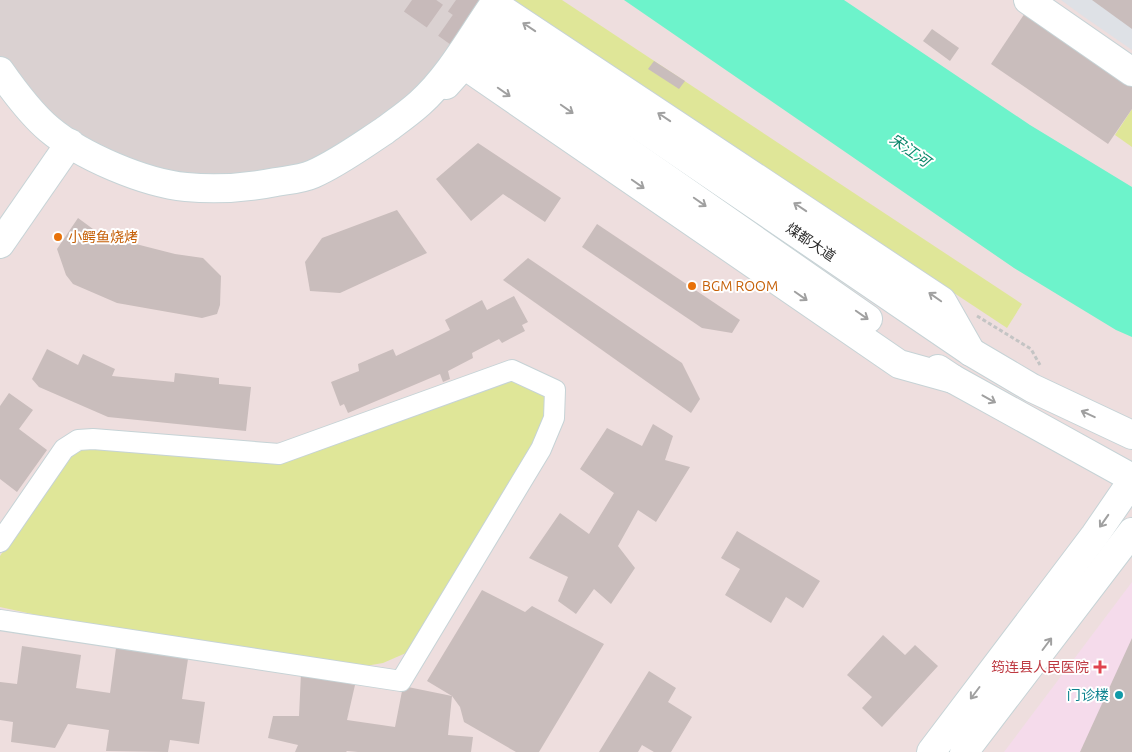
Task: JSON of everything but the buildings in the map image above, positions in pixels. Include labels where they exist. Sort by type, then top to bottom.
[{"type":"street","points":[[1028,0],[1132,72]]},
{"type":"street","points":[[0,94],[33,134],[60,146],[85,153],[124,172],[185,187],[249,187],[311,175],[340,160],[420,103],[456,60],[494,4],[942,301],[971,352]]},
{"type":"street","name":"煤都大道","points":[[953,379],[492,41],[971,352],[1032,388],[1132,435]]},
{"type":"street","points":[[0,71],[60,146],[116,183],[158,195],[220,200],[241,199],[303,187],[347,164],[392,135],[432,102],[464,64],[899,364],[953,379],[1132,480],[1095,535],[931,752]]},
{"type":"street","points":[[0,217],[60,146]]},
{"type":"street","points":[[0,244],[60,146]]},
{"type":"street","points":[[0,542],[64,449],[78,440],[92,439],[278,454],[512,370],[556,390],[554,418],[541,448],[401,681],[0,620]]},
{"type":"street","points":[[964,752],[1132,532]]},
{"type":"shaded area","points":[[0,0],[490,0],[417,101],[308,173],[186,182],[67,133],[0,61]]},
{"type":"shaded area","points":[[511,0],[562,0],[1022,304],[1007,328]]},
{"type":"shaded area","points":[[1061,0],[1132,0],[1132,50],[1080,14]]},
{"type":"shaded area","points":[[1132,109],[1132,147],[1115,135]]},
{"type":"shaded area","points":[[512,377],[544,391],[548,401],[546,417],[510,487],[406,653],[383,663],[348,669],[101,629],[0,607],[0,556],[69,453],[86,447],[297,457]]},
{"type":"shaded area","name":"筠连县人民医院","points":[[1132,582],[1132,752],[1004,752]]},
{"type":"water","name":"宋江河","points":[[624,0],[844,0],[1030,125],[1132,187],[1132,337],[1116,330],[1014,268]]},
{"type":"tunnel","points":[[412,0],[484,51]]},
{"type":"tunnel","points":[[456,0],[500,31]]},
{"type":"place","name":"小鳄鱼烧烤","points":[[58,237]]},
{"type":"place","name":"BGM ROOM","points":[[692,286]]},
{"type":"place","name":"筠连县人民医院","points":[[1100,667]]},
{"type":"place","name":"门诊楼","points":[[1119,695]]}]
